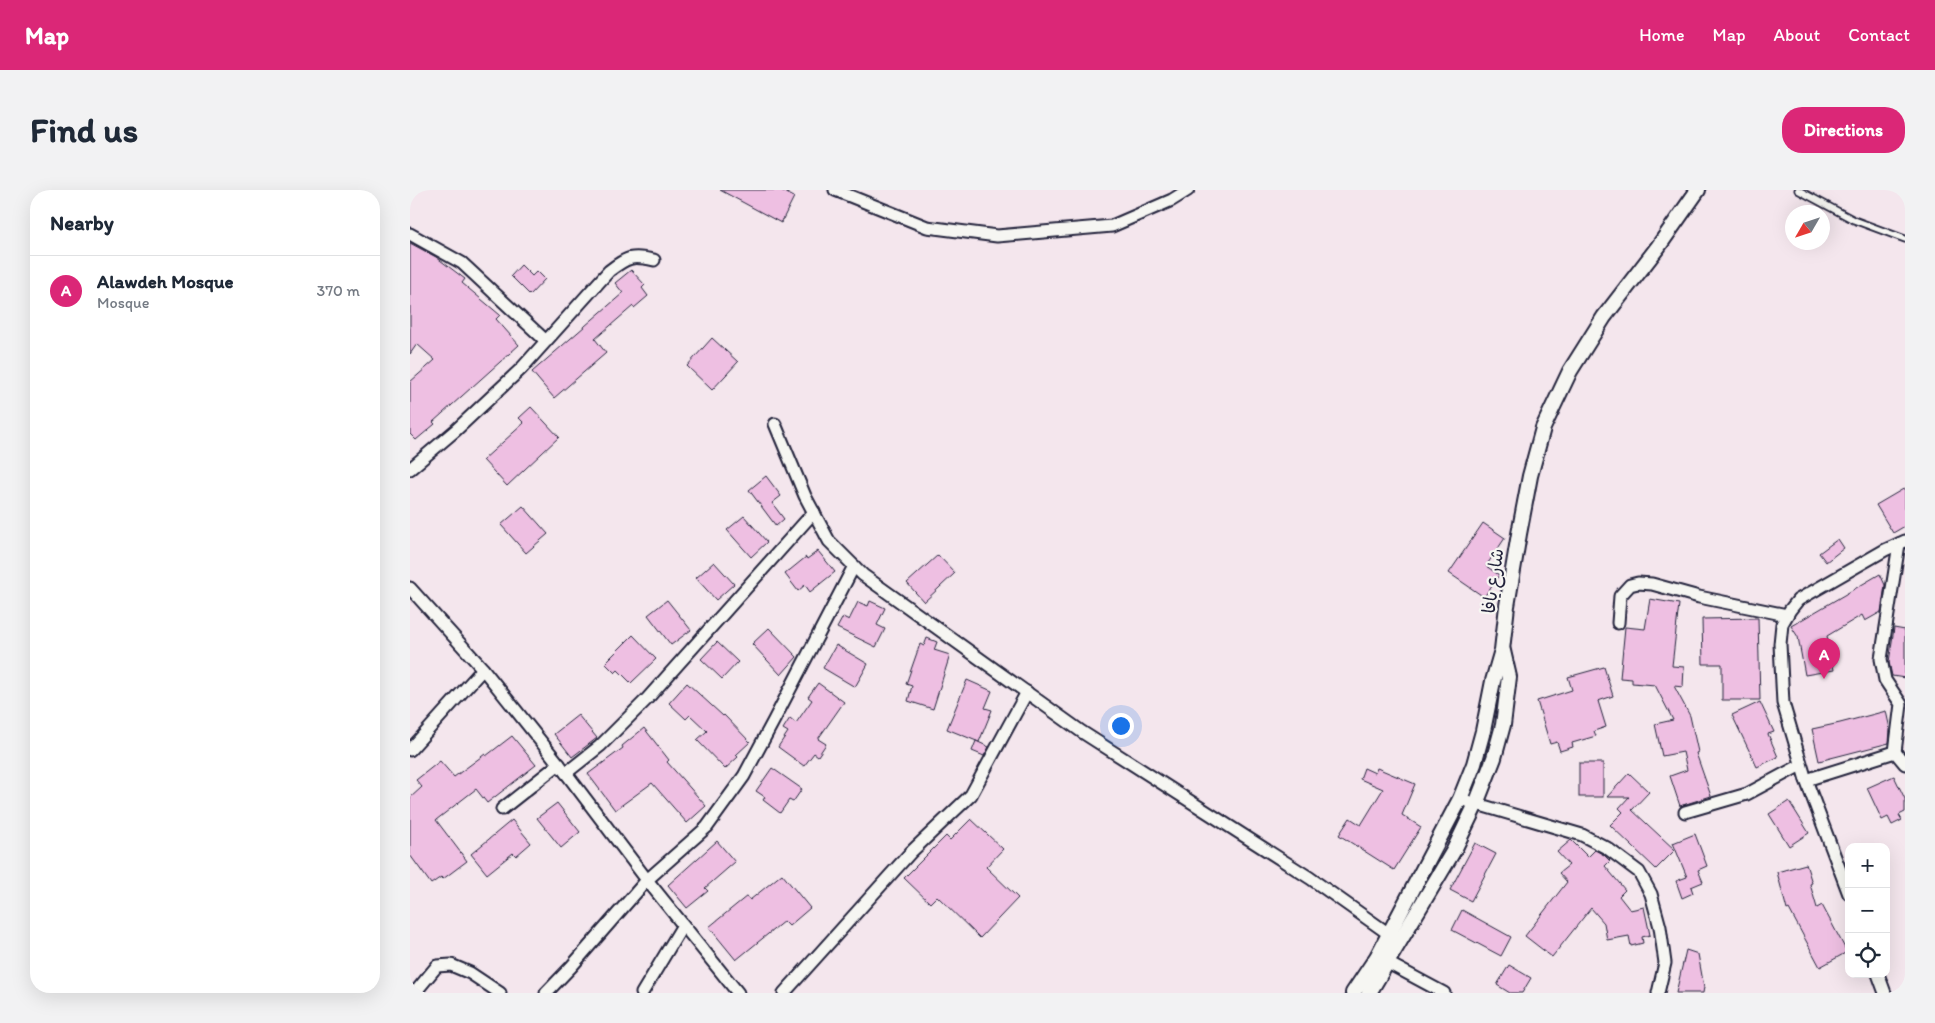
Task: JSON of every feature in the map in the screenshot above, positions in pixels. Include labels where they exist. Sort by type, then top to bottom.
[{"type":"street","points":[[835,190],[927,227],[997,236],[1112,226],[1172,200],[1188,190]]},
{"type":"street","name":"شارع يافا","points":[[1354,993],[1389,934],[1460,799],[1474,764],[1493,680],[1502,650],[1519,534],[1543,428],[1570,371],[1599,325],[1658,248],[1698,190]]},
{"type":"street","points":[[410,234],[462,263],[546,341]]},
{"type":"street","points":[[410,469],[456,430],[521,369],[610,271],[623,260],[637,256],[654,260]]},
{"type":"street","points":[[775,424],[805,496],[829,541],[863,575],[1082,732],[1310,878],[1389,934]]},
{"type":"street","points":[[502,809],[600,746],[647,699],[814,512]]},
{"type":"street","points":[[1847,888],[1806,780],[1783,703],[1780,644],[1782,624],[1798,600],[1884,550],[1902,543]]},
{"type":"street","points":[[1902,543],[1880,659],[1885,680],[1903,704],[1895,752],[1905,764]]},
{"type":"street","points":[[546,993],[647,880],[707,827],[744,776],[854,566]]},
{"type":"street","points":[[1618,623],[1620,596],[1630,585],[1638,583],[1652,584],[1699,597],[1787,615]]},
{"type":"street","points":[[410,588],[483,669],[563,769],[647,880],[738,993]]},
{"type":"street","points":[[1369,993],[1454,850],[1476,804],[1494,758],[1504,725],[1509,677],[1502,650]]},
{"type":"street","points":[[410,750],[483,669]]},
{"type":"street","points":[[785,993],[911,852],[971,796],[1027,692]]},
{"type":"street","points":[[1806,780],[1895,752]]},
{"type":"street","points":[[1685,812],[1747,794],[1801,765]]},
{"type":"street","points":[[1460,799],[1582,835],[1607,848],[1639,872],[1651,894],[1660,927],[1665,964],[1658,993]]},
{"type":"street","points":[[642,993],[683,925]]},
{"type":"street","points":[[1388,963],[1444,993]]},
{"type":"street","points":[[418,989],[437,966],[451,965],[470,974],[500,993]]},
{"type":"street","points":[[1879,978],[1885,993]]},
{"type":"lane","points":[[1798,190],[1854,220],[1905,239]]},
{"type":"building","points":[[720,190],[781,190],[794,197],[781,223]]},
{"type":"building","points":[[410,243],[436,257],[465,279],[462,283],[500,315],[496,319],[519,345],[433,422],[435,424],[416,440],[410,434],[410,382],[435,360],[417,344],[410,354]]},
{"type":"building","points":[[521,265],[532,276],[537,271],[545,279],[530,295],[511,276]]},
{"type":"building","points":[[631,270],[645,285],[642,288],[648,296],[634,308],[633,306],[595,339],[606,353],[554,398],[532,372],[623,293],[615,283]]},
{"type":"building","points":[[712,338],[738,362],[712,390],[687,366]]},
{"type":"building","points":[[531,407],[559,437],[507,486],[483,460],[524,423],[519,418]]},
{"type":"building","points":[[766,476],[781,496],[772,503],[784,519],[776,526],[749,490]]},
{"type":"building","points":[[1905,488],[1905,526],[1893,533],[1876,505]]},
{"type":"building","points":[[523,506],[548,534],[526,553],[501,525]]},
{"type":"building","points":[[744,516],[767,542],[751,557],[727,530]]},
{"type":"building","points":[[1483,523],[1505,538],[1486,566],[1499,575],[1484,597],[1449,573]]},
{"type":"building","points":[[1838,539],[1844,548],[1826,562],[1819,553]]},
{"type":"building","points":[[818,551],[835,572],[810,592],[805,585],[798,591],[785,574],[806,557],[807,559]]},
{"type":"building","points":[[938,555],[955,573],[924,602],[907,583]]},
{"type":"building","points":[[714,562],[734,584],[716,600],[696,578]]},
{"type":"building","points":[[1880,574],[1885,585],[1881,612],[1865,621],[1862,615],[1827,636],[1834,670],[1805,675],[1798,637],[1791,626]]},
{"type":"building","points":[[1650,599],[1679,604],[1672,666],[1684,667],[1683,687],[1674,686],[1690,716],[1698,752],[1696,753],[1711,796],[1680,806],[1670,776],[1687,770],[1683,752],[1662,756],[1655,724],[1673,720],[1655,685],[1632,683],[1632,679],[1620,678],[1625,627],[1645,629]]},
{"type":"building","points":[[667,600],[691,630],[671,645],[648,615]]},
{"type":"building","points":[[870,601],[885,608],[877,625],[885,629],[876,647],[837,628],[843,617],[849,620],[858,602],[868,606]]},
{"type":"building","points":[[1758,618],[1760,700],[1722,700],[1722,664],[1703,664],[1702,619]]},
{"type":"building","points":[[769,628],[797,657],[781,675],[752,644]]},
{"type":"building","points":[[1894,628],[1905,630],[1905,678],[1892,676],[1889,662]]},
{"type":"building","points":[[633,635],[656,659],[631,683],[618,670],[615,673],[605,663]]},
{"type":"building","points":[[927,638],[937,642],[934,650],[950,655],[933,709],[908,701],[912,686],[906,684],[920,644],[924,646]]},
{"type":"building","points":[[717,642],[738,662],[722,679],[701,659]]},
{"type":"building","points":[[836,645],[868,664],[855,687],[823,668]]},
{"type":"building","points":[[1604,667],[1613,696],[1598,701],[1606,727],[1594,731],[1596,736],[1572,743],[1573,747],[1560,751],[1557,742],[1550,744],[1537,701],[1572,690],[1568,677]]},
{"type":"building","points":[[967,680],[992,691],[985,708],[992,710],[979,742],[947,729]]},
{"type":"building","points":[[687,683],[724,715],[750,742],[725,769],[697,740],[707,731],[690,715],[686,719],[669,703]]},
{"type":"building","points":[[818,683],[844,702],[818,739],[826,744],[818,756],[814,753],[804,766],[778,747],[788,732],[783,729],[790,718],[796,723],[812,700],[808,697]]},
{"type":"building","points":[[1760,702],[1774,732],[1768,734],[1778,757],[1757,767],[1732,715]]},
{"type":"building","points":[[1886,711],[1890,729],[1889,743],[1819,761],[1812,729]]},
{"type":"building","points":[[578,715],[597,738],[572,757],[554,734]]},
{"type":"building","points":[[644,728],[669,760],[667,762],[706,806],[687,823],[652,783],[615,810],[588,774],[623,748],[622,746]]},
{"type":"building","points":[[512,736],[536,765],[487,803],[476,789],[436,820],[467,861],[443,879],[441,877],[431,884],[410,855],[410,798],[422,787],[416,780],[440,761],[454,777]]},
{"type":"building","points":[[976,741],[989,747],[984,756],[972,751]]},
{"type":"building","points":[[1579,763],[1603,763],[1603,797],[1579,797]]},
{"type":"building","points":[[772,768],[802,789],[793,802],[789,800],[780,813],[763,800],[765,797],[756,791]]},
{"type":"building","points":[[1364,768],[1375,773],[1377,768],[1415,784],[1402,815],[1421,827],[1394,870],[1339,835],[1350,818],[1361,825],[1383,789],[1360,779]]},
{"type":"building","points":[[1629,773],[1649,792],[1632,810],[1675,850],[1656,869],[1610,825],[1623,812],[1619,808],[1629,797],[1607,797]]},
{"type":"building","points":[[1894,776],[1905,799],[1905,812],[1899,815],[1902,820],[1892,825],[1888,817],[1882,820],[1867,788]]},
{"type":"building","points":[[1789,801],[1809,833],[1789,846],[1769,814]]},
{"type":"building","points":[[557,803],[580,832],[561,848],[537,818]]},
{"type":"building","points":[[971,819],[1003,849],[986,867],[1018,898],[980,938],[937,896],[930,903],[904,878],[946,836],[950,840]]},
{"type":"building","points":[[512,820],[531,843],[516,856],[513,853],[487,874],[471,854]]},
{"type":"building","points":[[1695,834],[1707,866],[1698,870],[1703,882],[1691,887],[1693,893],[1682,898],[1676,881],[1687,877],[1673,843]]},
{"type":"building","points":[[1571,840],[1588,857],[1595,850],[1610,861],[1605,866],[1625,890],[1619,896],[1630,910],[1644,907],[1650,935],[1642,937],[1643,943],[1631,946],[1629,936],[1607,940],[1604,923],[1591,908],[1552,957],[1525,936],[1567,882],[1559,873],[1569,865],[1557,852]]},
{"type":"building","points":[[717,841],[735,862],[705,888],[708,891],[687,908],[668,885]]},
{"type":"building","points":[[1475,843],[1496,854],[1471,901],[1450,890]]},
{"type":"building","points":[[1806,864],[1817,908],[1822,905],[1845,948],[1845,953],[1820,967],[1789,909],[1787,910],[1777,872]]},
{"type":"building","points":[[782,874],[810,908],[789,926],[784,921],[736,960],[709,927],[747,896],[750,900]]},
{"type":"building","points":[[1462,910],[1511,937],[1501,956],[1452,930]]},
{"type":"building","points":[[1686,950],[1698,954],[1704,987],[1703,993],[1676,993]]},
{"type":"building","points":[[1509,965],[1531,978],[1522,993],[1510,993],[1497,985]]},
{"type":"place","name":"Alawdeh Mosque","points":[[1824,679]]}]
